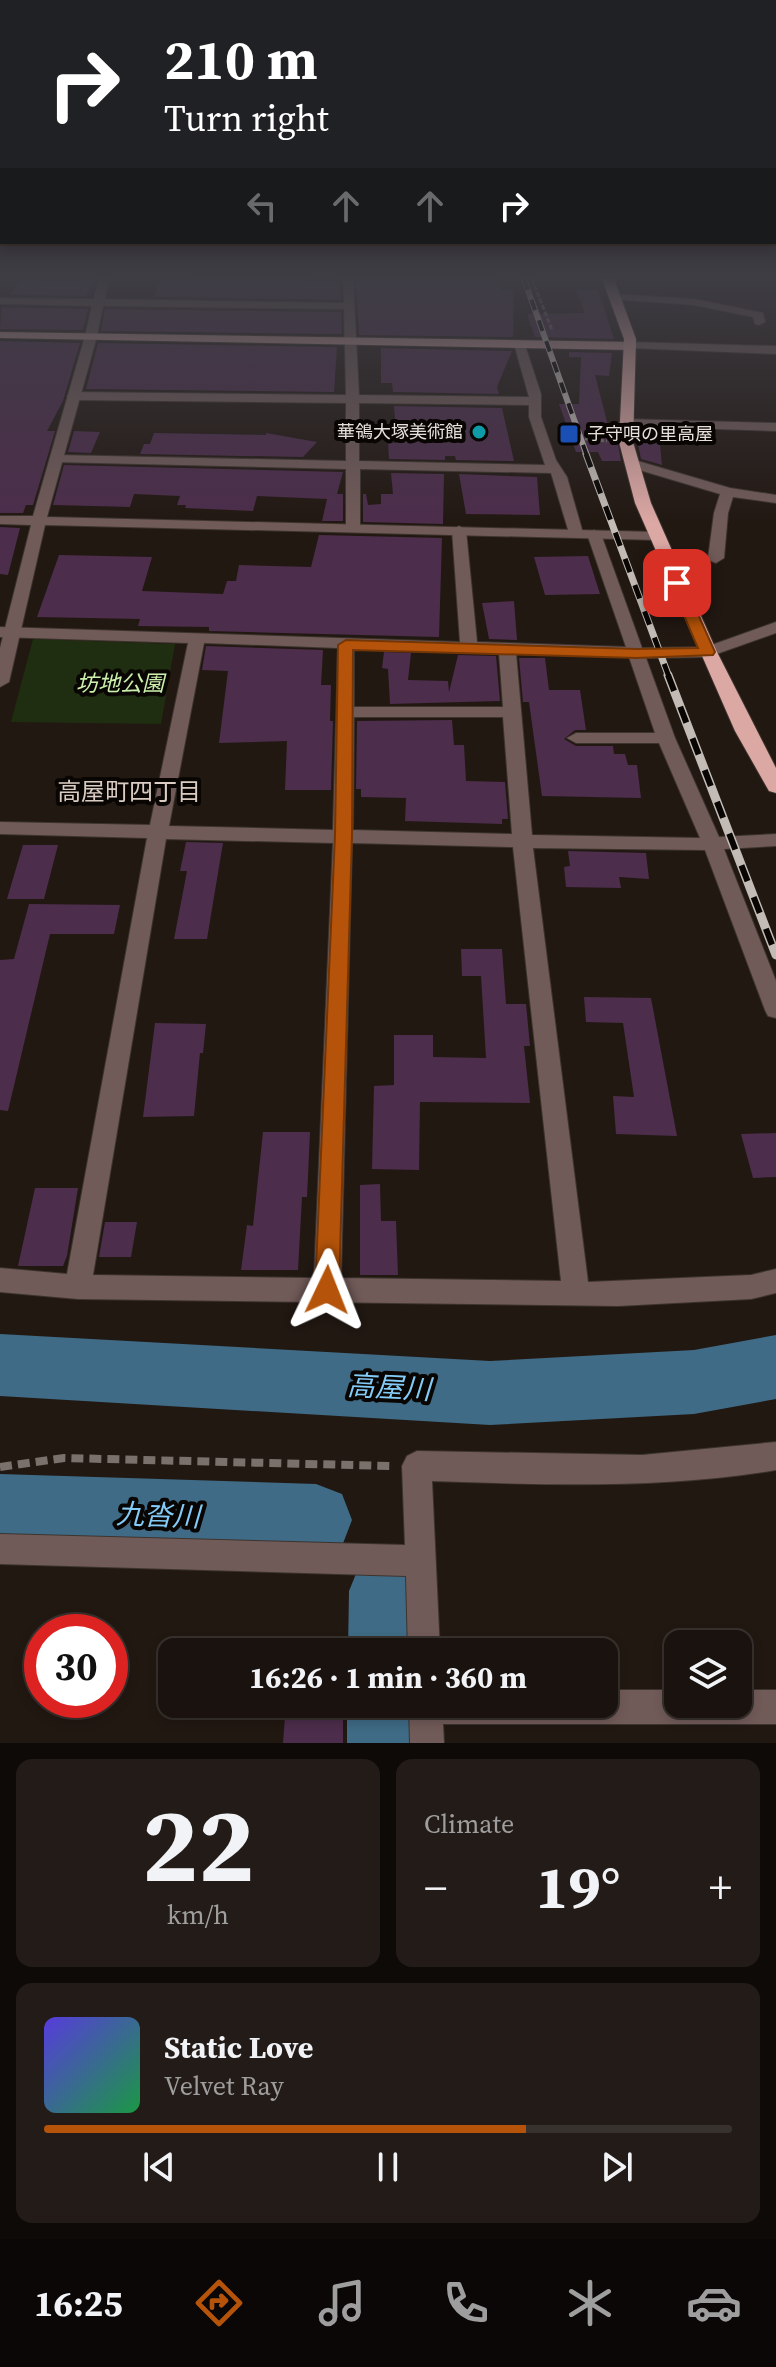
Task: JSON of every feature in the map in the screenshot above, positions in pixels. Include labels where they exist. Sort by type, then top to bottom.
[{"type":"highway","points":[[630,360],[625,423],[631,463],[657,536],[708,652],[745,731],[776,786]]},
{"type":"street","points":[[0,682],[6,632],[58,459],[84,360]]},
{"type":"street","points":[[352,360],[353,528]]},
{"type":"street","points":[[524,360],[535,401],[535,417],[549,460],[556,469],[637,653],[666,738],[726,876],[776,1010]]},
{"type":"street","points":[[73,396],[535,401]]},
{"type":"street","points":[[625,423],[776,427]]},
{"type":"street","points":[[58,459],[556,469]]},
{"type":"street","points":[[631,463],[728,492],[776,499]]},
{"type":"street","points":[[716,558],[721,513],[728,492]]},
{"type":"street","points":[[0,520],[657,536]]},
{"type":"street","points":[[459,530],[469,649]]},
{"type":"street","points":[[6,632],[637,653],[708,652],[776,627]]},
{"type":"street","points":[[78,1287],[158,831],[197,639]]},
{"type":"street","points":[[327,1290],[343,835],[346,645]]},
{"type":"street","points":[[507,650],[524,841],[576,1294]]},
{"type":"street","points":[[345,712],[512,712]]},
{"type":"street","points":[[576,738],[666,738]]},
{"type":"street","points":[[0,828],[710,844],[776,840]]},
{"type":"street","points":[[0,1280],[78,1287],[576,1294],[751,1287],[776,1281]]},
{"type":"street","points":[[424,1638],[417,1466],[603,1472],[744,1462],[776,1456]]},
{"type":"street","points":[[0,1549],[421,1561]]},
{"type":"street","points":[[618,1707],[776,1707]]},
{"type":"street","points":[[426,1718],[427,1743]]},
{"type":"path","points":[[578,438],[616,442]]},
{"type":"path","points":[[0,1467],[64,1458],[417,1466]]},
{"type":"green space","name":"坊地公園","points":[[33,639],[175,644],[161,724],[11,722]]},
{"type":"building","points":[[0,360],[75,360],[63,401],[47,431],[55,431],[33,505],[26,505],[23,513],[0,513]]},
{"type":"building","points":[[93,360],[336,360],[334,392],[86,389]]},
{"type":"building","points":[[381,360],[508,360],[497,387],[499,394],[393,392],[392,383],[381,383]]},
{"type":"building","points":[[581,360],[611,360],[609,376],[595,375],[610,433],[616,434],[621,461],[602,461],[598,452],[576,452],[559,404],[579,404]]},
{"type":"building","name":"華鴒大塚美術館","points":[[394,406],[502,408],[514,461],[456,460],[455,456],[445,456],[445,460],[389,459],[388,443],[397,443]]},
{"type":"building","points":[[74,431],[100,432],[91,453],[68,452]]},
{"type":"building","points":[[154,433],[266,433],[317,442],[303,457],[140,454],[144,444],[150,444]]},
{"type":"building","points":[[636,434],[659,435],[662,465],[641,459]]},
{"type":"building","points":[[64,465],[343,472],[337,494],[343,494],[343,521],[322,521],[327,499],[257,496],[253,511],[185,508],[186,505],[177,505],[180,496],[134,494],[130,507],[53,505]]},
{"type":"building","points":[[391,473],[444,474],[443,524],[363,522],[363,494],[366,494],[368,505],[381,504],[381,494],[393,494]]},
{"type":"building","points":[[459,474],[537,477],[540,515],[466,514]]},
{"type":"building","points":[[0,527],[20,528],[8,575],[0,574]]},
{"type":"building","points":[[319,535],[442,538],[439,637],[209,631],[209,627],[138,626],[140,619],[37,617],[59,555],[152,557],[142,591],[223,594],[227,581],[236,581],[239,565],[311,567]]},
{"type":"building","points":[[588,556],[600,594],[545,595],[534,557]]},
{"type":"building","points":[[514,601],[517,640],[489,639],[482,603]]},
{"type":"building","points":[[206,646],[323,650],[321,685],[331,685],[331,790],[285,790],[287,741],[219,743],[228,671],[202,670]]},
{"type":"building","points":[[384,652],[411,653],[408,680],[448,681],[449,692],[458,655],[496,656],[500,701],[390,704],[388,669],[382,668]]},
{"type":"building","points":[[519,658],[545,658],[549,690],[580,690],[586,730],[575,730],[564,739],[576,746],[613,746],[614,754],[625,754],[628,765],[637,765],[641,798],[542,796],[529,702],[523,702]]},
{"type":"building","points":[[452,720],[454,745],[464,745],[466,781],[505,782],[508,819],[502,819],[502,824],[405,821],[406,798],[361,797],[361,789],[356,789],[357,721]]},
{"type":"building","points":[[186,842],[223,843],[207,939],[174,939],[187,871],[180,871]]},
{"type":"building","points":[[23,845],[58,845],[44,899],[7,899]]},
{"type":"building","points":[[568,851],[646,853],[649,879],[619,877],[621,888],[566,887],[564,867],[570,866]]},
{"type":"building","points":[[29,904],[120,905],[114,934],[50,934],[8,1111],[0,1110],[0,960],[14,959]]},
{"type":"building","points":[[461,949],[502,949],[506,1004],[526,1004],[530,1046],[524,1046],[530,1103],[420,1102],[419,1170],[372,1169],[374,1086],[394,1085],[394,1035],[433,1035],[433,1057],[486,1058],[481,976],[462,976]]},
{"type":"building","points":[[584,997],[651,998],[677,1136],[616,1134],[613,1096],[634,1097],[623,1023],[586,1022]]},
{"type":"building","points":[[155,1023],[206,1024],[194,1116],[143,1117]]},
{"type":"building","points":[[263,1132],[310,1132],[307,1197],[302,1197],[298,1270],[241,1270],[247,1225],[253,1226]]},
{"type":"building","points":[[776,1133],[776,1177],[753,1178],[741,1134]]},
{"type":"building","points":[[380,1184],[381,1221],[396,1221],[398,1275],[360,1275],[360,1185]]},
{"type":"building","points":[[35,1188],[78,1188],[63,1266],[18,1266]]},
{"type":"building","points":[[105,1222],[137,1222],[131,1257],[99,1257]]},
{"type":"building","points":[[285,1718],[343,1718],[343,1743],[283,1743]]},
{"type":"waterway","name":"高屋川","points":[[0,1365],[490,1393],[694,1382],[776,1367]]},
{"type":"waterway","name":"九沓川","points":[[0,1510],[316,1520]]},
{"type":"waterway","name":"九沓川","points":[[387,1591],[387,1638]]},
{"type":"waterway","name":"九沓川","points":[[387,1718],[387,1743]]},
{"type":"railway","points":[[553,360],[587,456]]},
{"type":"railway","points":[[586,454],[669,677]]},
{"type":"railway","points":[[668,675],[776,955]]},
{"type":"place","name":"華鴒大塚美術館","points":[[479,432]]},
{"type":"place","name":"子守唄の里高屋","points":[[569,434]]},
{"type":"district","name":"高屋町四丁目","points":[[129,792]]},
{"type":"route","points":[[327,1290],[343,835],[346,645],[686,654],[708,652],[677,583]]}]
